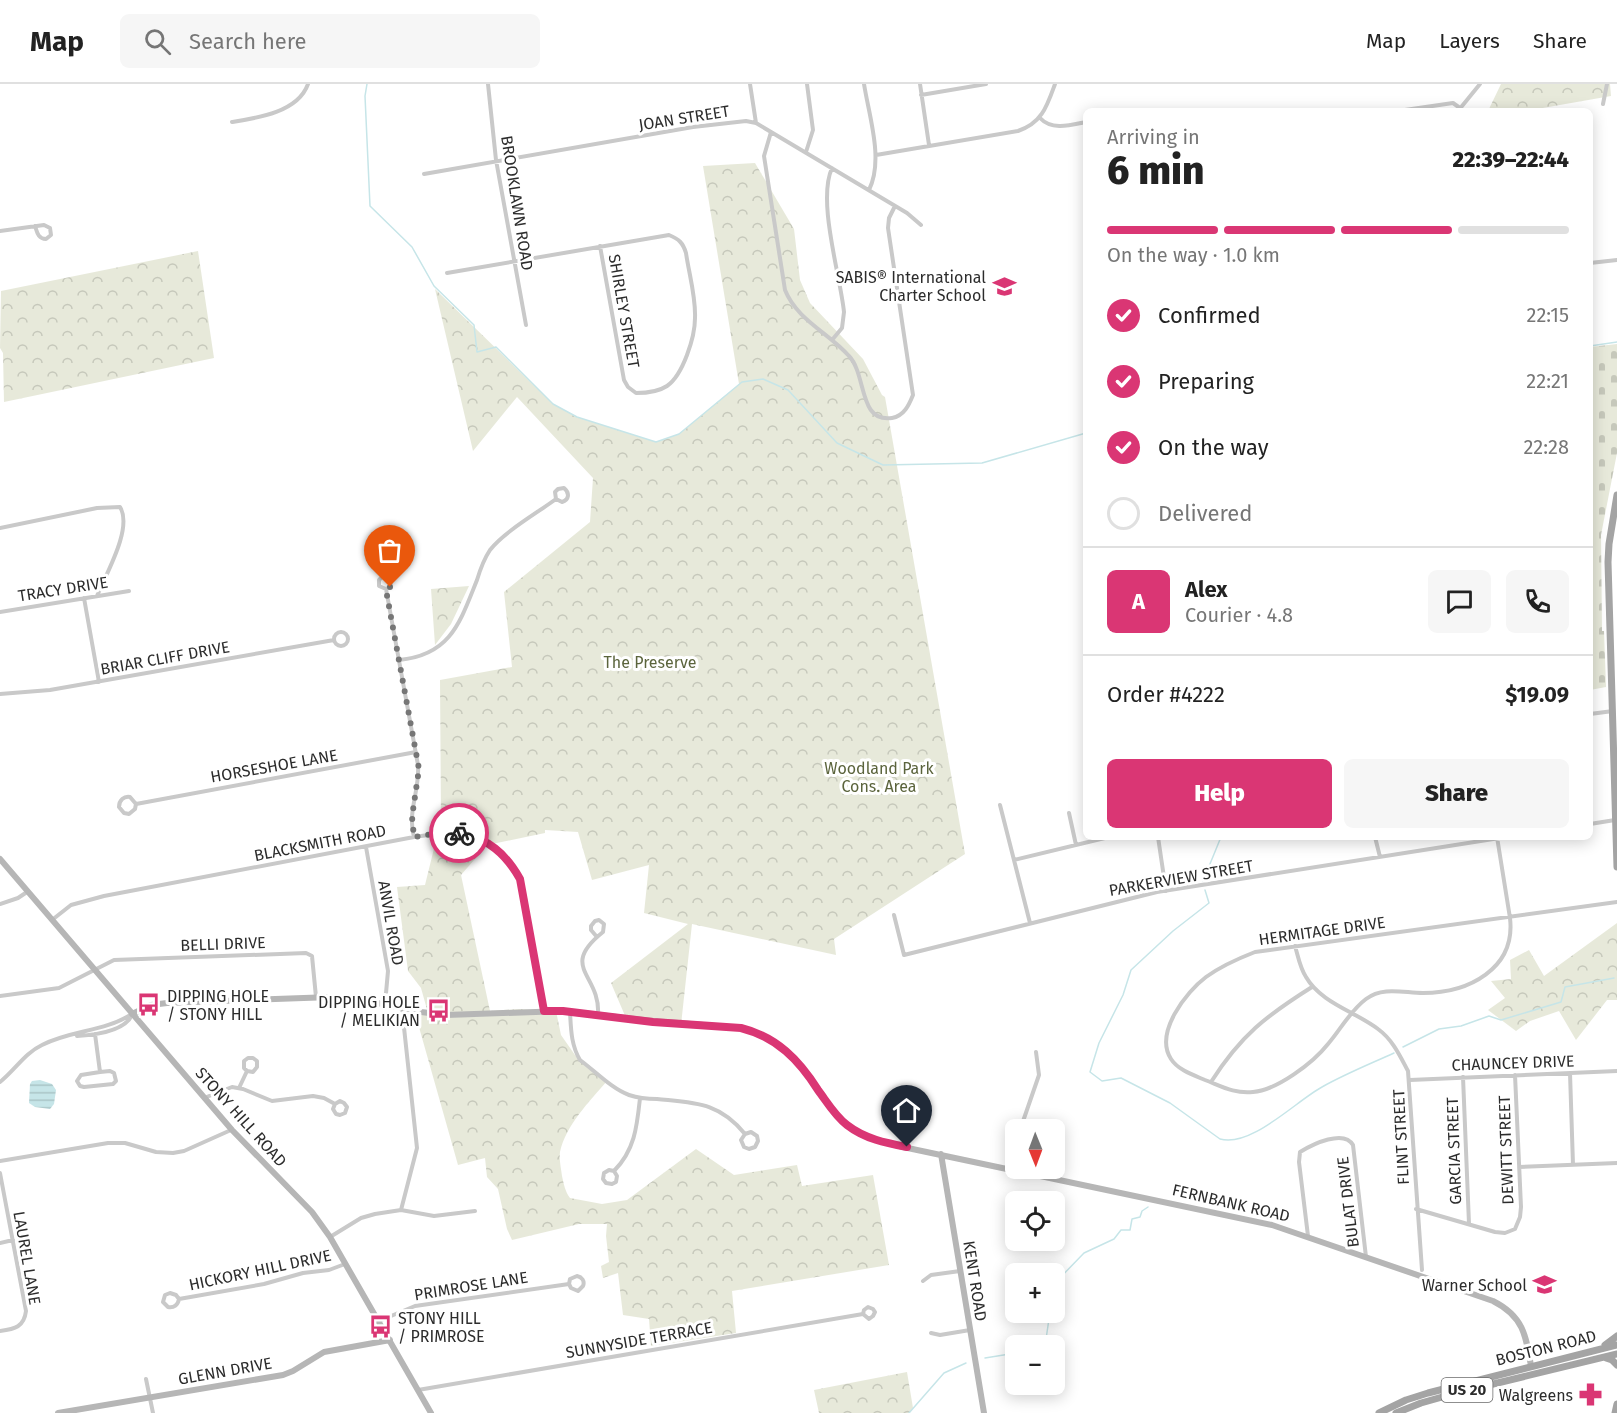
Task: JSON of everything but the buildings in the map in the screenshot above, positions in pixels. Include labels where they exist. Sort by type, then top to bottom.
[{"type":"main road","points":[[1617,495],[1609,544],[1614,652],[1617,867]]},
{"type":"main road","name":"STONY HILL ROAD","points":[[0,859],[231,1130],[312,1212],[346,1264],[431,1413]]},
{"type":"main road","name":"FERNBANK ROAD","points":[[132,1014],[151,1005],[167,1003],[316,998],[358,999],[458,1016],[544,1011],[570,1012],[741,1028],[754,1031],[782,1046],[790,1053],[808,1074],[837,1116],[855,1131],[878,1141],[1005,1168]]},
{"type":"main road","name":"KENT ROAD","points":[[941,1154],[984,1413]]},
{"type":"main road","name":"FERNBANK ROAD","points":[[1057,1179],[1272,1225],[1493,1301],[1507,1308],[1522,1326],[1531,1366]]},
{"type":"main road","points":[[1590,1351],[1612,1341],[1617,1336]]},
{"type":"main road","name":"GLENN DRIVE","points":[[58,1413],[283,1375],[324,1352],[390,1340]]},
{"type":"main road","name":"BOSTON ROAD","points":[[1379,1413],[1421,1395],[1617,1345]]},
{"type":"main road","name":"BOSTON ROAD","points":[[1396,1413],[1460,1392],[1617,1354]]},
{"type":"main road","points":[[1600,1358],[1610,1359],[1617,1365]]},
{"type":"main road","points":[[1615,1413],[1617,1404]]},
{"type":"street","points":[[232,122],[283,110],[306,92],[308,84]]},
{"type":"street","name":"BROOKLAWN ROAD","points":[[488,84],[497,161],[526,325]]},
{"type":"street","points":[[750,84],[756,123],[907,213],[921,225]]},
{"type":"street","points":[[806,152],[813,130],[807,84]]},
{"type":"street","points":[[864,84],[876,154],[876,174],[869,190]]},
{"type":"street","points":[[920,84],[929,146]]},
{"type":"street","points":[[921,95],[986,84]]},
{"type":"street","points":[[876,154],[1027,128],[1040,118],[1055,84]]},
{"type":"street","points":[[1461,108],[1479,84]]},
{"type":"street","points":[[1603,104],[1607,84]]},
{"type":"street","points":[[1419,108],[1453,103],[1457,108]]},
{"type":"street","points":[[1040,118],[1056,126],[1083,122]]},
{"type":"street","name":"JOAN STREET","points":[[424,174],[693,127],[737,122],[756,123]]},
{"type":"street","points":[[771,132],[764,156],[785,290],[789,300],[798,311],[854,361],[859,370],[867,406],[872,412],[886,418],[896,418],[902,413],[909,406],[912,395],[888,228],[889,218],[895,206]]},
{"type":"street","points":[[832,168],[828,177],[828,201],[844,312],[842,328],[832,340]]},
{"type":"street","points":[[0,231],[36,226],[48,226],[51,235],[46,239],[40,237],[36,226]]},
{"type":"street","name":"SHIRLEY STREET","points":[[447,273],[514,260],[600,246],[669,235],[678,238],[684,245],[695,306],[694,329],[678,374],[669,385],[658,391],[636,393],[628,387],[624,380],[600,246]]},
{"type":"street","points":[[1593,263],[1617,260]]},
{"type":"street","points":[[399,660],[424,655],[447,640],[462,617],[489,551],[556,499]]},
{"type":"street","points":[[0,528],[97,508],[120,507],[124,513],[123,533],[97,596]]},
{"type":"street","points":[[386,590],[419,775],[412,817],[414,837]]},
{"type":"street","name":"TRACY DRIVE","points":[[0,612],[129,591]]},
{"type":"street","points":[[84,598],[99,682]]},
{"type":"street","name":"BRIAR CLIFF DRIVE","points":[[0,694],[36,692],[99,682],[334,640]]},
{"type":"street","points":[[1593,714],[1615,710]]},
{"type":"street","name":"HORSESHOE LANE","points":[[136,804],[416,752]]},
{"type":"street","name":"HORSESHOE LANE","points":[[125,797],[130,797],[136,804],[135,809],[129,814],[124,813],[119,807],[120,801],[125,797]]},
{"type":"street","points":[[1000,805],[1030,924]]},
{"type":"street","points":[[1069,813],[1076,845]]},
{"type":"street","points":[[1593,824],[1615,820]]},
{"type":"street","name":"BLACKSMITH ROAD","points":[[52,920],[71,905],[88,900],[414,837],[438,833],[470,835],[492,845],[508,860],[520,879],[544,1011]]},
{"type":"street","points":[[1014,860],[1097,840]]},
{"type":"street","points":[[1158,840],[1167,891]]},
{"type":"street","points":[[1376,840],[1380,857]]},
{"type":"street","name":"PARKERVIEW STREET","points":[[894,915],[904,955],[1167,891],[1485,840]]},
{"type":"street","name":"HERMITAGE DRIVE","points":[[1497,840],[1510,918],[1510,938],[1507,951],[1492,970],[1480,978],[1444,992],[1382,992],[1366,999],[1350,1013],[1327,1046],[1299,1070],[1269,1089],[1238,1092],[1189,1073],[1171,1060],[1166,1042],[1174,1015],[1200,983],[1229,963],[1255,952],[1510,918],[1617,902]]},
{"type":"street","name":"ANVIL ROAD","points":[[366,847],[388,971],[385,1004]]},
{"type":"street","points":[[0,904],[14,900],[27,892]]},
{"type":"street","points":[[597,937],[591,930],[591,926],[599,920],[605,928],[597,937],[584,950],[582,961],[597,999],[598,1015]]},
{"type":"street","points":[[1211,1082],[1228,1055],[1248,1033],[1284,1004],[1312,987],[1305,977],[1295,946]]},
{"type":"street","name":"BELLI DRIVE","points":[[93,970],[114,960],[306,953],[312,957],[314,963],[316,998]]},
{"type":"street","points":[[0,996],[59,988],[93,970]]},
{"type":"street","name":"FLINT STREET","points":[[1312,987],[1379,1030],[1401,1055],[1410,1080],[1416,1209],[1422,1270]]},
{"type":"street","points":[[401,1210],[417,1148],[402,1008]]},
{"type":"street","points":[[570,1012],[573,1046],[580,1060],[619,1090],[640,1098],[711,1106],[729,1117],[744,1134]]},
{"type":"street","points":[[70,1036],[95,1034],[124,1024],[132,1014]]},
{"type":"street","points":[[0,1082],[33,1050],[49,1042],[120,1021],[132,1014]]},
{"type":"street","points":[[95,1034],[100,1072]]},
{"type":"street","points":[[1024,1119],[1039,1075],[1036,1052]]},
{"type":"street","points":[[239,1088],[247,1071]]},
{"type":"street","name":"CHAUNCEY DRIVE","points":[[1410,1080],[1617,1071]]},
{"type":"street","points":[[100,1072],[114,1073],[116,1081],[113,1084],[84,1087],[80,1086],[77,1081],[81,1075],[100,1072]]},
{"type":"street","points":[[1570,1073],[1573,1165]]},
{"type":"street","name":"DEWITT STREET","points":[[1416,1209],[1501,1233],[1515,1229],[1520,1217],[1515,1075]]},
{"type":"street","name":"GARCIA STREET","points":[[1463,1077],[1468,1224]]},
{"type":"street","points":[[204,1098],[224,1089],[239,1088],[272,1101],[313,1096],[324,1098],[335,1104]]},
{"type":"street","points":[[614,1172],[625,1160],[634,1140],[640,1098]]},
{"type":"street","points":[[0,1161],[108,1143],[125,1143],[156,1152],[173,1153],[184,1151],[231,1130]]},
{"type":"street","points":[[751,1132],[757,1136],[758,1141],[755,1147],[749,1149],[743,1146],[741,1138],[744,1134],[751,1132]]},
{"type":"street","name":"BULAT DRIVE","points":[[1308,1236],[1299,1162],[1300,1152],[1328,1141],[1345,1138],[1353,1145],[1366,1257]]},
{"type":"street","points":[[1519,1167],[1617,1163]]},
{"type":"street","name":"LAUREL LANE","points":[[0,1173],[25,1305],[25,1316],[18,1327],[0,1331]]},
{"type":"street","points":[[330,1237],[368,1215],[401,1210],[434,1216],[475,1211]]},
{"type":"street","points":[[0,1243],[13,1240]]},
{"type":"street","name":"HICKORY HILL DRIVE","points":[[179,1299],[264,1284],[303,1273],[329,1270],[346,1264]]},
{"type":"street","points":[[923,1281],[931,1275],[960,1271]]},
{"type":"street","name":"PRIMROSE LANE","points":[[379,1321],[415,1305],[569,1284]]},
{"type":"street","name":"HICKORY HILL DRIVE","points":[[170,1293],[174,1293],[179,1299],[178,1304],[174,1307],[166,1306],[164,1302],[165,1295],[170,1293]]},
{"type":"street","name":"SUNNYSIDE TERRACE","points":[[418,1390],[863,1314]]},
{"type":"street","points":[[931,1333],[940,1335],[970,1330]]},
{"type":"street","points":[[146,1379],[153,1413]]},
{"type":"green space","points":[[1501,84],[1610,84],[1611,96],[1543,108],[1489,108]]},
{"type":"green space","points":[[755,163],[794,229],[800,280],[810,303],[863,359],[885,397],[965,854],[834,939],[836,955],[692,924],[681,1025],[626,1018],[611,983],[688,924],[644,913],[649,865],[592,880],[578,832],[545,830],[545,833],[487,845],[461,875],[490,1011],[519,1009],[556,1011],[561,1035],[575,1055],[607,1081],[579,1114],[563,1142],[560,1164],[564,1185],[570,1198],[602,1204],[627,1200],[696,1149],[734,1175],[797,1165],[802,1186],[873,1175],[889,1265],[732,1291],[736,1333],[651,1346],[649,1319],[623,1315],[618,1273],[603,1278],[601,1266],[609,1262],[607,1224],[579,1224],[512,1240],[507,1229],[498,1189],[487,1177],[485,1158],[458,1165],[415,1013],[428,1013],[421,988],[408,971],[397,887],[425,885],[441,820],[440,680],[512,667],[504,592],[590,522],[593,478],[517,397],[473,451],[435,289],[553,404],[577,417],[656,442],[679,434],[739,384],[703,166]]},
{"type":"green space","points":[[198,251],[214,358],[4,402],[3,353],[0,348],[1,291]]},
{"type":"green space","points":[[1617,344],[1617,453],[1601,535],[1602,631],[1604,631],[1606,687],[1593,689],[1593,347]]},
{"type":"green space","points":[[469,586],[451,624],[435,645],[431,589]]},
{"type":"green space","points":[[1617,923],[1617,1000],[1607,1000],[1576,1040],[1559,1011],[1530,1021],[1516,1031],[1488,1010],[1505,998],[1491,981],[1511,979],[1510,960],[1529,950],[1544,976]]},
{"type":"green space","points":[[907,1372],[913,1408],[909,1413],[819,1413],[814,1390]]},
{"type":"water","points":[[40,1080],[52,1084],[56,1090],[54,1104],[50,1109],[35,1107],[29,1103],[30,1084],[32,1081]]},
{"type":"waterway","points":[[367,84],[365,96],[370,206],[412,247],[434,286],[474,325],[477,352],[496,347],[553,404],[577,417],[656,442],[679,434],[742,382],[763,379],[788,390],[837,443],[883,465],[982,463],[1083,434]]},
{"type":"waterway","points":[[1593,346],[1617,342]]},
{"type":"waterway","points":[[1203,881],[1220,840]]},
{"type":"waterway","points":[[1205,890],[1209,903],[1173,931],[1131,970],[1123,995],[1099,1043],[1090,1072],[1102,1081],[1121,1078],[1170,1103],[1220,1139],[1232,1140],[1245,1137],[1273,1122],[1331,1082],[1394,1053]]},
{"type":"waterway","points":[[1403,1047],[1439,1029],[1461,1026],[1489,1016],[1501,1020],[1561,1002],[1565,987],[1614,978]]},
{"type":"waterway","points":[[1065,1273],[1084,1253],[1114,1239],[1121,1230],[1130,1230],[1132,1219],[1140,1217],[1142,1211],[1148,1207]]},
{"type":"waterway","points":[[1047,1335],[1048,1323]]},
{"type":"waterway","points":[[985,1358],[1005,1355]]},
{"type":"waterway","points":[[909,1413],[944,1373],[966,1363]]},
{"type":"way so far","points":[[390,587],[386,590],[419,769],[413,806],[413,834],[414,837],[438,833],[459,833]]},
{"type":"place","name":"SABIS® International Charter School","points":[[1004,286]]},
{"type":"place","name":"DIPPING HOLE / STONY HILL","points":[[149,1005]]},
{"type":"place","name":"DIPPING HOLE / MELIKIAN","points":[[438,1011]]},
{"type":"place","name":"Warner School","points":[[1545,1285]]},
{"type":"place","name":"STONY HILL / PRIMROSE","points":[[380,1327]]},
{"type":"place","name":"Walgreens","points":[[1591,1395]]},
{"type":"route","points":[[459,833],[470,835],[492,845],[508,860],[520,879],[544,1011],[563,1011],[754,1031],[782,1046],[790,1053],[808,1074],[837,1116],[855,1131],[874,1140],[907,1147]]},
{"type":"park label","name":"The Preserve","points":[[650,662]]},
{"type":"park label","name":"Woodland Park Cons. Area","points":[[879,777]]}]
